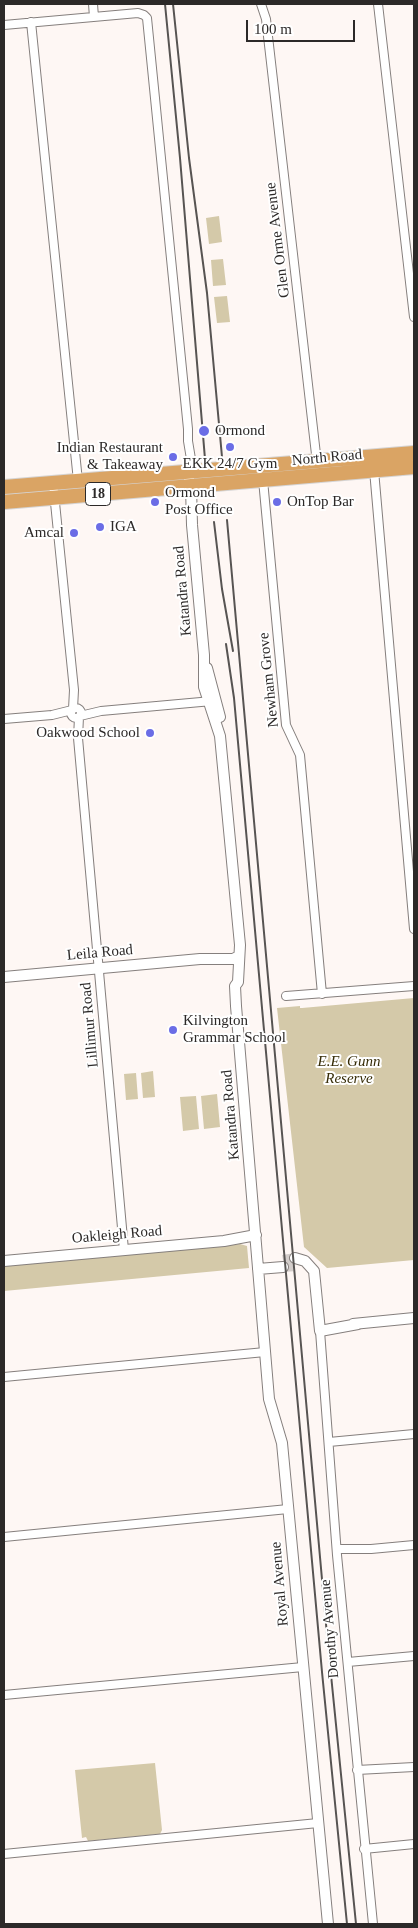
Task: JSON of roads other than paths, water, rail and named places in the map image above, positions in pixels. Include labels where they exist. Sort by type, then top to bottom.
[{"type":"highway","name":"North Road","points":[[4,502],[263,480],[318,468],[414,453]]},
{"type":"highway","name":"North Road","points":[[4,487],[190,471],[318,468],[374,470],[414,467]]},
{"type":"street","points":[[93,4],[94,17]]},
{"type":"street","name":"Glen Orme Avenue","points":[[261,4],[266,18],[318,468]]},
{"type":"street","points":[[378,4],[414,317]]},
{"type":"street","points":[[4,25],[138,13],[147,18],[188,429],[190,471]]},
{"type":"street","points":[[32,22],[78,480]]},
{"type":"street","points":[[374,470],[414,929]]},
{"type":"street","name":"Katandra Road","points":[[190,471],[188,487],[204,655],[212,701],[220,719],[238,938],[236,956],[238,982],[235,986],[256,1239]]},
{"type":"street","name":"Newham Grove","points":[[263,480],[286,726],[299,752],[300,759],[322,994]]},
{"type":"street","name":"Lillimur Road","points":[[53,483],[74,690],[124,1250]]},
{"type":"street","points":[[4,719],[212,701]]},
{"type":"street","name":"Leila Road","points":[[4,976],[236,956]]},
{"type":"street","points":[[286,996],[414,986]]},
{"type":"street","name":"Oakleigh Road","points":[[4,1261],[233,1240],[240,1242],[256,1239]]},
{"type":"street","name":"Royal Avenue","points":[[256,1239],[270,1405],[282,1443],[328,1924]]},
{"type":"street","points":[[295,1262],[304,1268],[315,1281],[320,1328],[414,1318]]},
{"type":"street","points":[[258,1265],[283,1263]]},
{"type":"street","name":"Dorothy Avenue","points":[[320,1328],[337,1552],[364,1849],[373,1924]]},
{"type":"street","points":[[4,1378],[265,1352]]},
{"type":"street","points":[[329,1442],[414,1434]]},
{"type":"street","points":[[4,1537],[288,1509]]},
{"type":"street","points":[[337,1552],[414,1545]]},
{"type":"street","points":[[348,1662],[414,1656]]},
{"type":"street","points":[[4,1695],[302,1667]]},
{"type":"street","points":[[357,1773],[414,1767]]},
{"type":"street","points":[[4,1854],[318,1824]]},
{"type":"street","points":[[364,1849],[414,1844]]},
{"type":"tunnel","points":[[283,1260],[295,1258]]},
{"type":"tunnel","points":[[283,1267],[295,1266]]},
{"type":"railway","points":[[165,4],[205,459]]},
{"type":"railway","points":[[173,4],[189,158],[207,293],[222,457]]},
{"type":"railway","points":[[227,520],[327,1635],[356,1924]]},
{"type":"railway","points":[[214,522],[222,589],[233,651]]},
{"type":"railway","points":[[226,644],[234,698],[322,1672],[347,1924]]},
{"type":"place","name":"Ormond","points":[[204,431]]},
{"type":"place","name":"EKK 24/7 Gym","points":[[230,447]]},
{"type":"place","name":"Indian Restaurant & Takeaway","points":[[173,457]]},
{"type":"place","name":"Ormond Post Office","points":[[155,502]]},
{"type":"place","name":"OnTop Bar","points":[[277,502]]},
{"type":"place","name":"IGA","points":[[100,527]]},
{"type":"place","name":"Amcal","points":[[74,533]]},
{"type":"place","name":"Oakwood School","points":[[150,733]]},
{"type":"place","name":"Kilvington Grammar School","points":[[173,1030]]},
{"type":"park label","name":"E.E. Gunn Reserve","points":[[349,1070]]}]
